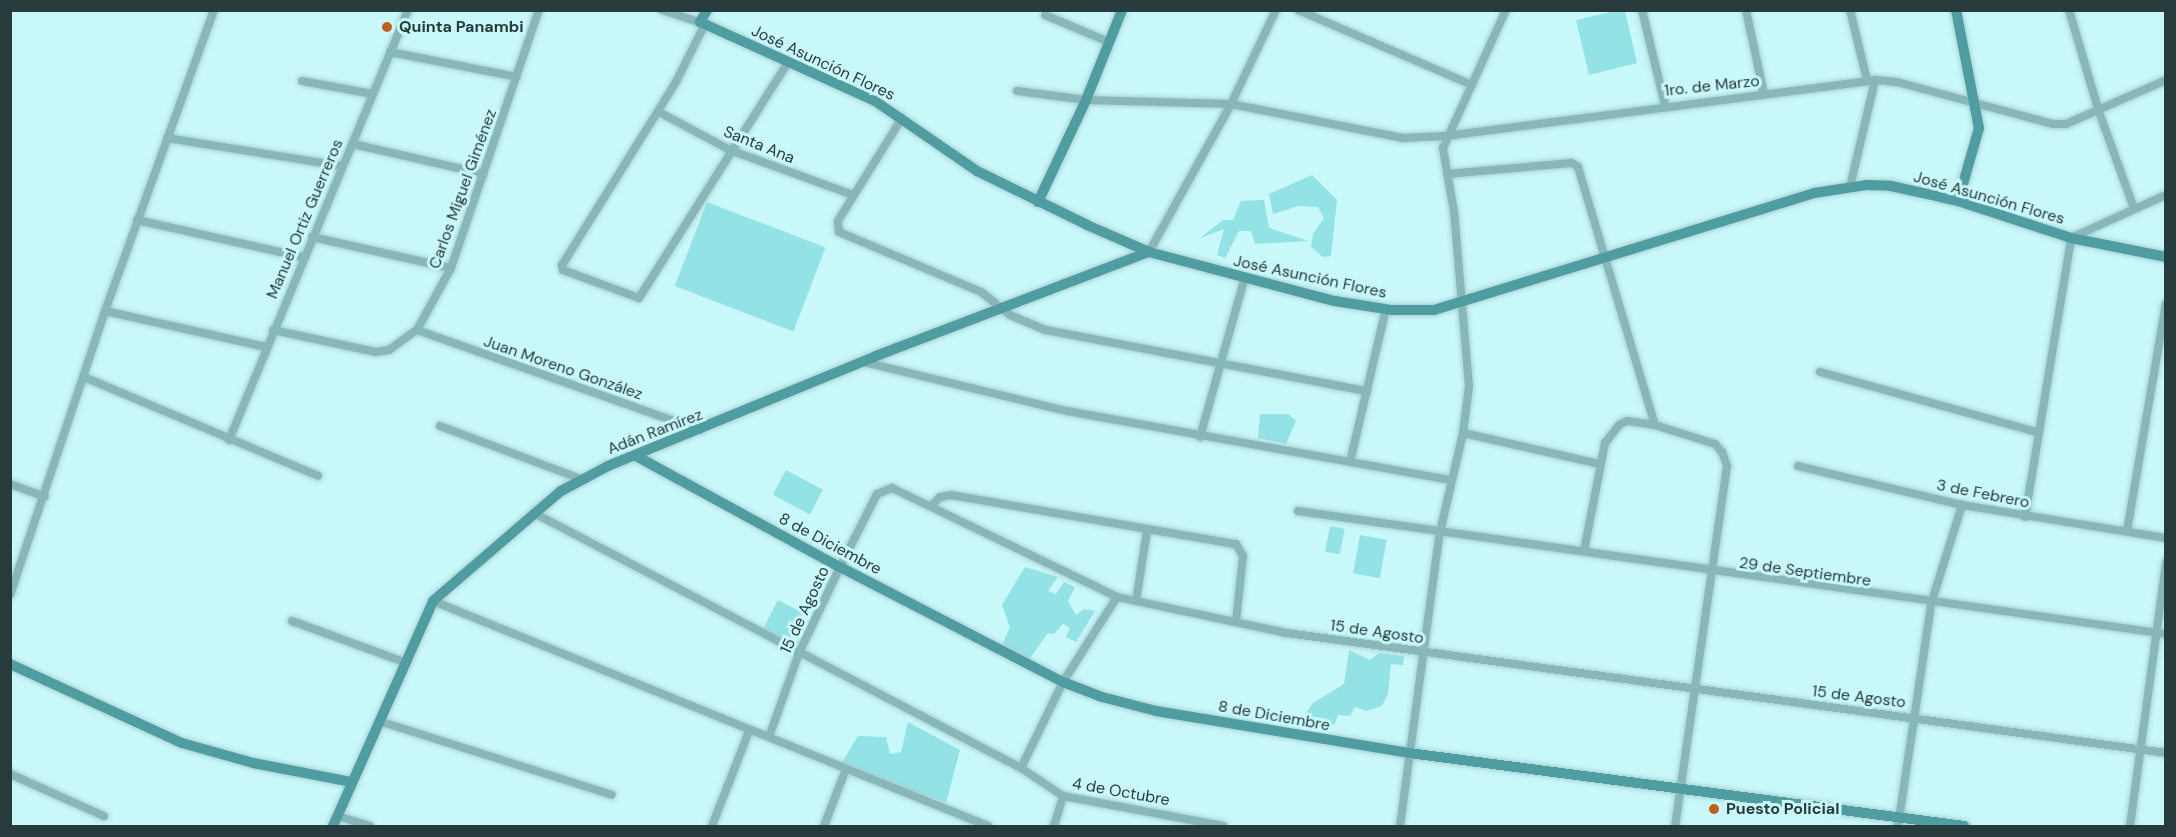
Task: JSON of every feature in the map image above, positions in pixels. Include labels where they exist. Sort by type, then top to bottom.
[{"type":"street","points":[[10,595],[45,497],[105,311],[214,10]]},
{"type":"street","name":"Manuel Ortiz Guerreros","points":[[229,440],[303,257],[341,166],[353,144],[408,10]]},
{"type":"street","name":"Carlos Miguel Giménez","points":[[273,330],[376,352],[389,350],[417,330],[451,268],[539,10]]},
{"type":"street","name":"José Asunción Flores","points":[[662,10],[703,23],[875,101],[977,171],[1038,202],[1149,252],[1244,280],[1386,309],[1434,310],[1460,304],[1814,193],[1851,187],[1891,186],[1958,201],[2072,238],[2166,257]]},
{"type":"street","points":[[708,10],[658,112],[562,265],[563,270],[639,298],[730,150],[788,62]]},
{"type":"street","points":[[1038,202],[1086,100],[1122,10]]},
{"type":"street","points":[[1149,252],[1231,104],[1276,10]]},
{"type":"street","points":[[1298,10],[1472,85]]},
{"type":"street","points":[[1400,826],[1440,532],[1450,480],[1463,433],[1468,372],[1460,304],[1454,212],[1443,148],[1446,136],[1506,10]]},
{"type":"street","points":[[1642,10],[1665,105]]},
{"type":"street","points":[[1746,10],[1764,94]]},
{"type":"street","points":[[1850,10],[1871,80],[1851,187]]},
{"type":"street","points":[[1956,10],[1978,106],[1979,128],[1958,201]]},
{"type":"street","points":[[2069,10],[2098,112],[2134,208]]},
{"type":"street","points":[[1045,15],[1109,42]]},
{"type":"street","points":[[390,52],[517,77]]},
{"type":"street","name":"1ro. de Marzo","points":[[1017,92],[1086,100],[1231,104],[1386,137],[1446,136],[1665,105],[1871,80],[1897,82],[1978,106],[2053,124],[2098,112]]},
{"type":"street","points":[[2098,112],[2166,80]]},
{"type":"street","points":[[302,81],[373,94]]},
{"type":"street","name":"Santa Ana","points":[[658,112],[730,150],[853,195]]},
{"type":"street","points":[[902,118],[838,221],[839,232],[981,292],[999,308],[1046,330],[1220,366],[1367,392]]},
{"type":"street","points":[[167,138],[341,166]]},
{"type":"street","points":[[353,144],[484,174]]},
{"type":"street","points":[[1447,174],[1575,164],[1655,424]]},
{"type":"street","points":[[2025,517],[2037,432],[2072,238],[2166,195]]},
{"type":"street","points":[[137,220],[303,257]]},
{"type":"street","points":[[312,237],[451,268]]},
{"type":"street","name":"Adán Ramírez","points":[[335,821],[404,662],[433,602],[534,513],[581,479],[863,362],[1149,252]]},
{"type":"street","points":[[1200,437],[1244,280]]},
{"type":"street","points":[[2127,531],[2166,303]]},
{"type":"street","points":[[1350,462],[1386,309]]},
{"type":"street","points":[[105,311],[266,347]]},
{"type":"street","name":"Juan Moreno González","points":[[417,330],[701,430]]},
{"type":"street","points":[[863,362],[1067,411],[1200,437],[1450,480]]},
{"type":"street","points":[[1820,372],[2037,432]]},
{"type":"street","points":[[84,377],[318,476]]},
{"type":"street","points":[[1584,551],[1605,443],[1618,425],[1627,421],[1655,424],[1714,444],[1727,466],[1675,826]]},
{"type":"street","points":[[441,426],[581,479]]},
{"type":"street","points":[[1463,433],[1600,464]]},
{"type":"street","name":"8 de Diciembre","points":[[636,456],[840,567],[1063,682],[1102,698],[1156,711],[1409,753],[1680,789],[1899,822],[1964,826]]},
{"type":"street","name":"3 de Febrero","points":[[1798,466],[1962,505],[2166,538]]},
{"type":"street","points":[[10,484],[45,497]]},
{"type":"street","name":"15 de Agosto","points":[[769,737],[799,653],[840,567],[877,494],[884,488],[892,488],[932,505],[1117,597],[1236,622],[1423,652],[2166,753]]},
{"type":"street","points":[[932,505],[940,497],[951,495],[1147,531],[1236,544],[1242,549],[1236,622]]},
{"type":"street","points":[[1899,822],[1931,604],[1962,505]]},
{"type":"street","name":"29 de Septiembre","points":[[1298,511],[1584,551],[1931,604],[2162,633]]},
{"type":"street","name":"4 de Octubre","points":[[534,513],[1021,768],[1064,796],[1223,826]]},
{"type":"street","points":[[1136,601],[1147,531]]},
{"type":"street","points":[[2130,826],[2162,633],[2166,562]]},
{"type":"street","points":[[1021,768],[1063,682],[1117,597]]},
{"type":"street","points":[[433,602],[988,826]]},
{"type":"street","points":[[292,621],[404,662]]},
{"type":"street","points":[[10,664],[182,743],[254,763],[352,782]]},
{"type":"street","points":[[379,721],[612,795]]},
{"type":"street","points":[[712,826],[749,731]]},
{"type":"street","points":[[824,826],[846,769]]},
{"type":"street","points":[[10,774],[104,816]]},
{"type":"street","points":[[1054,826],[1064,796]]},
{"type":"street","points":[[335,821],[370,826]]},
{"type":"shaded area","points":[[1615,11],[1625,11],[1637,63],[1589,75],[1576,20]]},
{"type":"shaded area","points":[[1312,175],[1337,200],[1331,256],[1323,257],[1311,247],[1313,234],[1324,218],[1318,207],[1298,206],[1273,214],[1269,194]]},
{"type":"shaded area","points":[[1264,200],[1269,228],[1308,241],[1255,244],[1251,231],[1239,231],[1225,258],[1217,255],[1224,229],[1200,238],[1223,220],[1233,220],[1241,201]]},
{"type":"shaded area","points":[[707,202],[826,248],[793,332],[675,286]]},
{"type":"shaded area","points":[[1260,414],[1288,414],[1296,421],[1286,444],[1258,438]]},
{"type":"shaded area","points":[[786,470],[823,490],[810,514],[773,495]]},
{"type":"shaded area","points":[[1330,526],[1345,529],[1340,554],[1325,552]]},
{"type":"shaded area","points":[[1360,535],[1387,540],[1380,578],[1353,573]]},
{"type":"shaded area","points":[[1025,567],[1058,577],[1048,591],[1056,594],[1064,582],[1075,587],[1068,601],[1076,615],[1084,609],[1095,611],[1076,642],[1066,637],[1070,628],[1063,624],[1054,634],[1048,633],[1028,661],[1002,645],[1010,627],[1002,605]]},
{"type":"shaded area","points":[[778,600],[804,613],[789,643],[763,629]]},
{"type":"shaded area","points":[[1349,650],[1370,660],[1379,653],[1404,656],[1403,665],[1391,664],[1388,694],[1382,706],[1366,711],[1355,707],[1350,716],[1338,715],[1335,724],[1324,727],[1306,713],[1313,703],[1344,684]]},
{"type":"shaded area","points":[[908,722],[960,750],[946,803],[841,764],[858,736],[886,737],[890,754],[901,752]]},
{"type":"place","name":"Quinta Panambi","points":[[387,27]]},
{"type":"place","name":"Puesto Policial","points":[[1714,809]]}]
